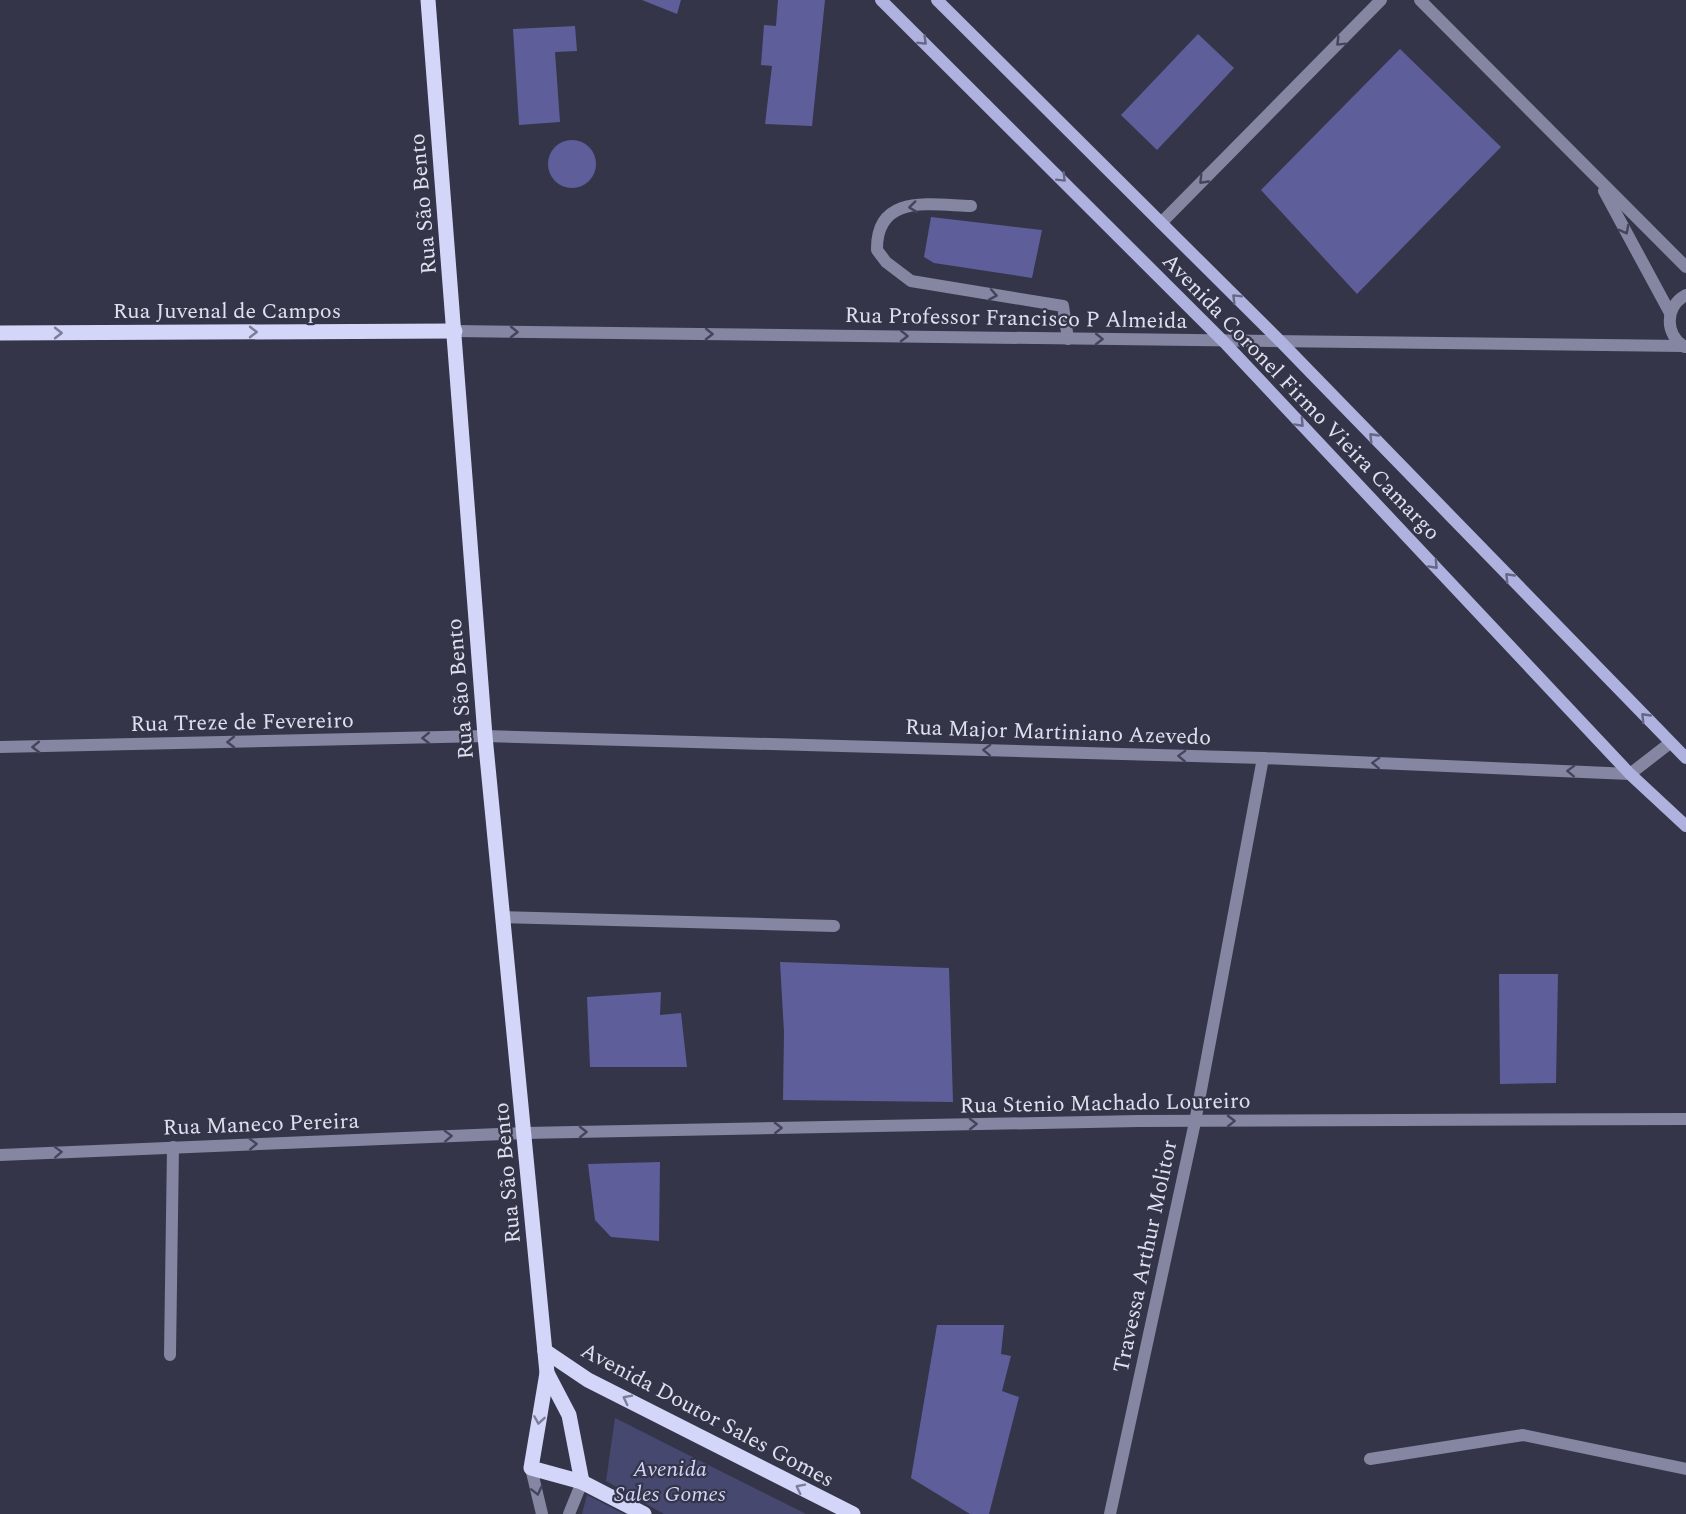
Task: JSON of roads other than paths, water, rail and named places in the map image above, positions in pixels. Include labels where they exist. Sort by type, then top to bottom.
[{"type":"main road","name":"Rua São Bento","points":[[428,0],[485,736],[525,1133],[546,1373],[531,1468]]},
{"type":"main road","name":"Avenida Coronel Firmo Vieira Camargo","points":[[881,0],[1224,342],[1630,774],[1686,826]]},
{"type":"main road","name":"Avenida Coronel Firmo Vieira Camargo","points":[[937,0],[1280,341],[1686,758]]},
{"type":"main road","name":"Rua Juvenal de Campos","points":[[0,333],[455,331]]},
{"type":"main road","name":"Avenida Doutor Sales Gomes","points":[[544,1351],[588,1380],[853,1514]]},
{"type":"main road","name":"Rua São Bento","points":[[546,1373],[569,1415],[582,1482]]},
{"type":"main road","points":[[531,1468],[582,1482],[644,1514]]},
{"type":"street","points":[[1161,223],[1381,0]]},
{"type":"street","points":[[1420,0],[1686,267]]},
{"type":"street","points":[[1598,179],[1670,313],[1671,332],[1685,346]]},
{"type":"street","points":[[971,206],[922,205],[896,209],[887,215],[879,230],[877,250],[886,262],[910,281],[1063,306],[1068,339]]},
{"type":"street","points":[[1670,313],[1674,305],[1686,296]]},
{"type":"street","name":"Rua Professor Francisco P Almeida","points":[[455,331],[1685,346]]},
{"type":"street","name":"Rua Treze de Fevereiro","points":[[0,747],[485,736]]},
{"type":"street","name":"Rua Major Martiniano Azevedo","points":[[485,736],[1263,758],[1630,774]]},
{"type":"street","points":[[1630,774],[1670,743]]},
{"type":"street","name":"Travessa Arthur Molitor","points":[[1110,1514],[1194,1122],[1263,758]]},
{"type":"street","points":[[503,917],[834,926]]},
{"type":"street","name":"Rua Stenio Machado Loureiro","points":[[525,1133],[1194,1122],[1686,1119]]},
{"type":"street","name":"Rua Maneco Pereira","points":[[0,1155],[525,1133]]},
{"type":"street","points":[[170,1355],[173,1147]]},
{"type":"street","points":[[1370,1459],[1523,1436],[1686,1469]]},
{"type":"street","name":"Rua São Bento","points":[[531,1468],[542,1514]]},
{"type":"street","points":[[569,1514],[582,1482]]},
{"type":"park label","name":"Avenida Sales Gomes","points":[[670,1480]]}]
